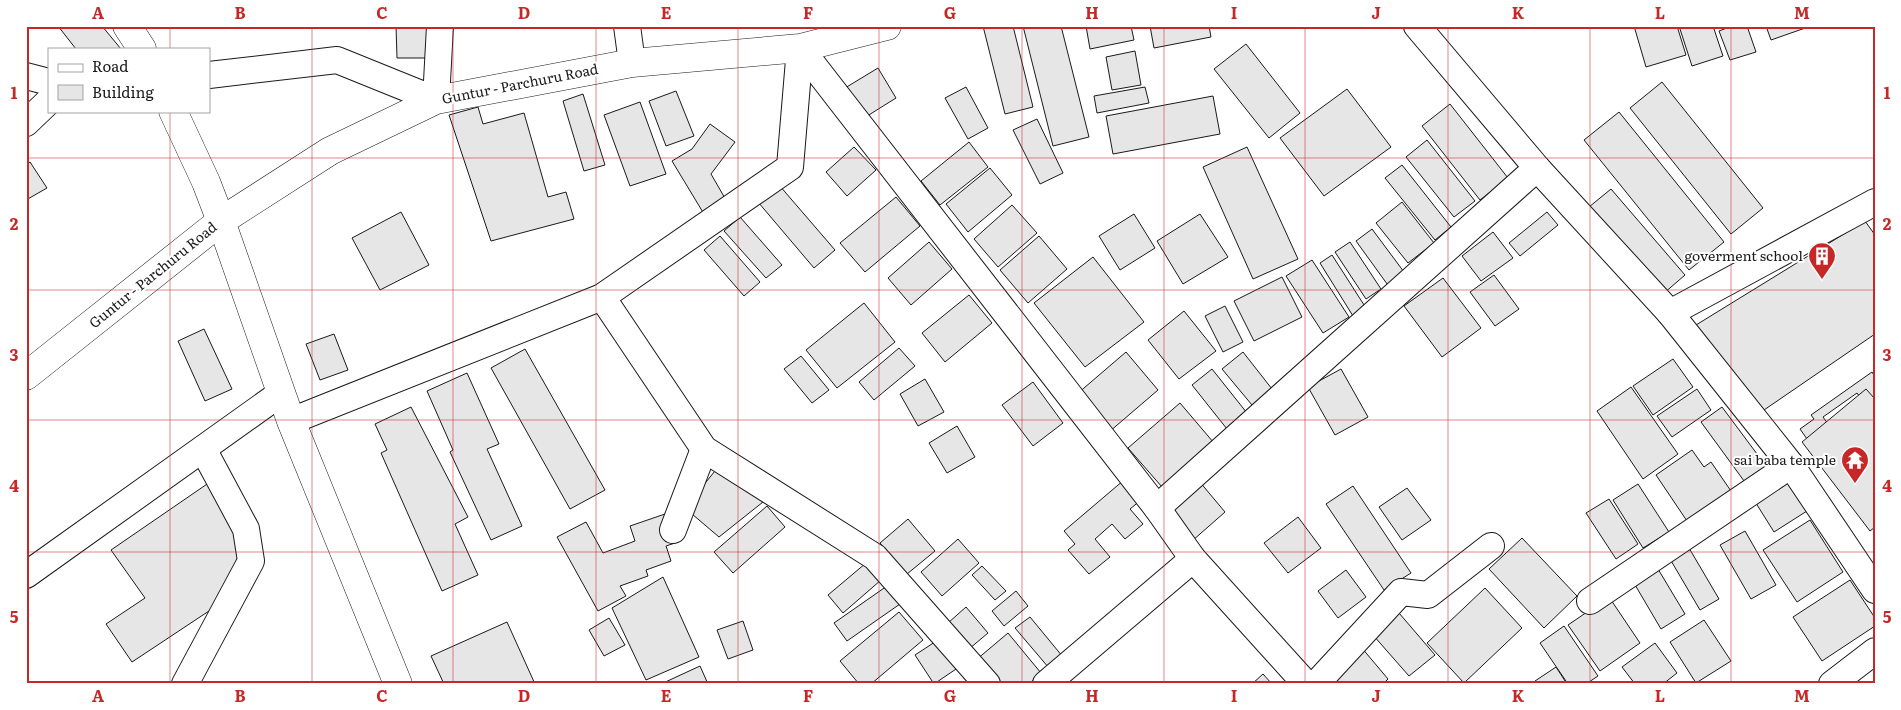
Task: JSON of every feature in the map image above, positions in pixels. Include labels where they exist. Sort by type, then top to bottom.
[{"type":"street","points":[[127,26],[141,48]]},
{"type":"street","points":[[210,75],[337,60],[436,100],[440,26]]},
{"type":"street","points":[[628,26],[632,63]]},
{"type":"street","name":"Guntur - Parchuru Road","points":[[26,376],[221,221],[330,151],[436,100],[632,63],[800,48],[887,26]]},
{"type":"street","points":[[1417,26],[1537,168],[1670,313],[1792,465],[1873,583]]},
{"type":"street","points":[[291,421],[602,297],[790,167],[800,48]]},
{"type":"street","points":[[800,48],[1158,508],[1193,559],[1306,684]]},
{"type":"street","points":[[26,76],[48,82]]},
{"type":"street","points":[[26,123],[48,102]]},
{"type":"street","points":[[173,112],[206,182],[291,421],[398,684]]},
{"type":"street","points":[[1158,508],[1537,168]]},
{"type":"street","points":[[1670,313],[1875,202]]},
{"type":"street","points":[[602,297],[704,449],[875,557],[987,684]]},
{"type":"street","points":[[26,575],[281,393]]},
{"type":"street","points":[[185,684],[251,561],[246,530],[203,449]]},
{"type":"street","points":[[673,530],[704,449]]},
{"type":"street","points":[[1590,601],[1792,465]]},
{"type":"street","points":[[1316,684],[1401,592],[1428,595],[1491,546]]},
{"type":"street","points":[[1046,684],[1193,559]]},
{"type":"street","points":[[1832,684],[1875,651]]},
{"type":"building","points":[[58,26],[102,26],[120,48],[75,48]]},
{"type":"building","points":[[396,26],[428,26],[429,58],[397,58]]},
{"type":"building","points":[[983,26],[1013,26],[1033,107],[1005,114]]},
{"type":"building","points":[[1023,26],[1061,26],[1089,137],[1053,146]]},
{"type":"building","points":[[1086,26],[1131,26],[1134,40],[1090,49]]},
{"type":"building","points":[[1150,26],[1209,26],[1211,37],[1154,48]]},
{"type":"building","points":[[1634,26],[1677,26],[1686,55],[1646,67]]},
{"type":"building","points":[[1679,26],[1713,26],[1723,56],[1692,66]]},
{"type":"building","points":[[1732,26],[1747,26],[1756,52],[1730,60],[1719,31]]},
{"type":"building","points":[[1766,26],[1811,26],[1771,40]]},
{"type":"building","points":[[1246,44],[1300,113],[1269,138],[1214,69]]},
{"type":"building","points":[[1135,51],[1141,85],[1112,90],[1106,57]]},
{"type":"building","points":[[878,68],[896,98],[864,118],[845,88]]},
{"type":"building","points":[[1662,82],[1763,208],[1731,234],[1630,108]]},
{"type":"building","points":[[966,87],[988,128],[968,139],[945,98]]},
{"type":"building","points":[[1145,87],[1149,103],[1097,113],[1094,96]]},
{"type":"building","points":[[1347,89],[1391,147],[1324,196],[1280,138]]},
{"type":"building","points":[[676,91],[694,136],[666,146],[649,101]]},
{"type":"building","points":[[583,94],[605,165],[584,171],[563,101]]},
{"type":"building","points":[[1213,96],[1220,134],[1113,154],[1106,116]]},
{"type":"building","points":[[640,102],[666,174],[630,186],[604,115]]},
{"type":"building","points":[[1450,104],[1508,178],[1480,200],[1422,126]]},
{"type":"building","points":[[478,107],[483,124],[524,113],[548,197],[566,192],[574,219],[491,241],[449,115]]},
{"type":"building","points":[[1619,112],[1724,242],[1689,270],[1584,140]]},
{"type":"building","points":[[1037,119],[1063,173],[1040,184],[1013,130]]},
{"type":"building","points":[[710,124],[735,142],[711,174],[726,200],[704,214],[672,161],[692,149]]},
{"type":"building","points":[[1427,140],[1475,201],[1454,217],[1406,157]]},
{"type":"building","points":[[969,142],[988,167],[940,205],[921,181]]},
{"type":"building","points":[[854,147],[876,170],[847,196],[826,172]]},
{"type":"building","points":[[1247,147],[1298,259],[1253,279],[1203,167]]},
{"type":"building","points":[[30,162],[47,188],[26,200],[26,165]]},
{"type":"building","points":[[1402,165],[1451,227],[1435,240],[1385,178]]},
{"type":"building","points":[[990,168],[1012,195],[968,232],[946,204]]},
{"type":"building","points":[[779,185],[835,250],[814,268],[758,202]]},
{"type":"building","points":[[1611,189],[1685,275],[1663,294],[1589,207]]},
{"type":"building","points":[[896,197],[920,226],[865,272],[840,243]]},
{"type":"building","points":[[1402,202],[1434,243],[1408,263],[1376,223]]},
{"type":"building","points":[[1012,205],[1037,233],[998,267],[974,239]]},
{"type":"building","points":[[401,212],[429,265],[380,290],[352,238]]},
{"type":"building","points":[[1547,212],[1558,225],[1520,256],[1509,243]]},
{"type":"building","points":[[1134,214],[1155,248],[1120,270],[1099,236]]},
{"type":"building","points":[[1200,214],[1228,257],[1183,284],[1157,241]]},
{"type":"building","points":[[740,217],[782,265],[766,278],[724,231]]},
{"type":"building","name":"goverment school","points":[[1865,221],[1875,235],[1875,334],[1764,410],[1696,325]]},
{"type":"building","points":[[1372,229],[1407,276],[1390,288],[1356,241]]},
{"type":"building","points":[[1493,232],[1513,258],[1481,281],[1462,256]]},
{"type":"building","points":[[720,236],[760,282],[744,296],[704,250]]},
{"type":"building","points":[[1039,236],[1067,269],[1028,303],[1000,270]]},
{"type":"building","points":[[929,242],[952,269],[911,305],[888,278]]},
{"type":"building","points":[[1350,242],[1381,289],[1366,299],[1335,252]]},
{"type":"building","points":[[1332,255],[1366,308],[1353,316],[1320,263]]},
{"type":"building","points":[[1093,257],[1144,322],[1085,367],[1034,303]]},
{"type":"building","points":[[1312,260],[1349,317],[1323,333],[1286,276]]},
{"type":"building","points":[[1494,275],[1519,309],[1495,326],[1470,292]]},
{"type":"building","points":[[1282,277],[1302,317],[1254,341],[1234,301]]},
{"type":"building","points":[[1443,278],[1481,328],[1442,357],[1404,306]]},
{"type":"building","points":[[969,295],[992,323],[945,362],[922,333]]},
{"type":"building","points":[[864,303],[895,342],[837,388],[806,350]]},
{"type":"building","points":[[1225,306],[1243,342],[1223,352],[1205,316]]},
{"type":"building","points":[[1184,311],[1216,351],[1179,379],[1148,340]]},
{"type":"building","points":[[204,329],[232,389],[205,401],[178,341]]},
{"type":"building","points":[[334,334],[348,370],[320,380],[306,344]]},
{"type":"building","points":[[899,348],[915,366],[874,400],[859,382]]},
{"type":"building","points":[[525,349],[605,490],[570,509],[491,368]]},
{"type":"building","points":[[1126,352],[1158,390],[1109,432],[1077,394]]},
{"type":"building","points":[[1243,352],[1272,389],[1252,405],[1222,369]]},
{"type":"building","points":[[801,356],[829,390],[812,403],[784,369]]},
{"type":"building","points":[[1673,359],[1693,387],[1653,415],[1633,386]]},
{"type":"building","points":[[1212,369],[1247,413],[1227,429],[1192,385]]},
{"type":"building","points":[[1341,369],[1368,417],[1335,435],[1308,387]]},
{"type":"building","points":[[1872,372],[1875,377],[1875,418],[1857,393],[1823,417],[1872,486],[1875,483],[1875,519],[1867,524],[1800,429],[1814,419],[1811,415]]},
{"type":"building","points":[[467,373],[499,444],[487,449],[522,526],[491,540],[450,452],[453,450],[427,391]]},
{"type":"building","points":[[925,379],[944,412],[918,426],[900,394]]},
{"type":"building","points":[[1033,382],[1063,423],[1033,446],[1002,405]]},
{"type":"building","points":[[1631,387],[1678,454],[1643,479],[1597,411]]},
{"type":"building","points":[[1697,389],[1711,410],[1672,437],[1657,416]]},
{"type":"building","name":"sai baba temple","points":[[1866,389],[1875,399],[1875,527],[1870,531],[1802,442]]},
{"type":"building","points":[[1180,403],[1214,443],[1162,487],[1128,448]]},
{"type":"building","points":[[411,407],[468,517],[455,524],[478,575],[442,591],[381,453],[387,450],[375,424]]},
{"type":"building","points":[[1722,407],[1769,470],[1747,485],[1701,422]]},
{"type":"building","points":[[957,426],[975,457],[947,473],[929,443]]},
{"type":"building","points":[[1692,450],[1704,467],[1711,462],[1731,491],[1687,521],[1656,475]]},
{"type":"building","points":[[719,466],[763,502],[719,537],[685,508]]},
{"type":"building","points":[[1124,480],[1141,500],[1130,509],[1143,524],[1125,539],[1112,524],[1095,539],[1110,557],[1089,574],[1068,550],[1075,544],[1064,531]]},
{"type":"building","points":[[1787,480],[1807,511],[1774,532],[1754,500]]},
{"type":"building","points":[[1199,481],[1225,512],[1192,541],[1165,510]]},
{"type":"building","points":[[210,482],[235,524],[239,553],[229,582],[212,609],[132,662],[106,624],[145,598],[111,550]]},
{"type":"building","points":[[1638,484],[1669,532],[1643,548],[1613,500]]},
{"type":"building","points":[[1353,486],[1411,573],[1384,590],[1326,504]]},
{"type":"building","points":[[1407,488],[1431,520],[1402,540],[1379,507]]},
{"type":"building","points":[[1609,499],[1638,544],[1616,559],[1586,513]]},
{"type":"building","points":[[767,506],[785,527],[733,573],[714,552]]},
{"type":"building","points":[[665,514],[675,543],[666,546],[671,561],[646,570],[648,576],[620,586],[626,596],[598,611],[557,537],[586,522],[603,553],[635,541],[630,526]]},
{"type":"building","points":[[1298,517],[1321,548],[1288,573],[1264,543]]},
{"type":"building","points":[[908,519],[935,551],[907,574],[880,543]]},
{"type":"building","points":[[1810,520],[1843,572],[1797,602],[1763,550]]},
{"type":"building","points":[[1745,531],[1776,585],[1751,599],[1720,545]]},
{"type":"building","points":[[1522,538],[1577,596],[1544,628],[1489,569]]},
{"type":"building","points":[[958,539],[979,563],[942,596],[921,572]]},
{"type":"building","points":[[1689,548],[1719,599],[1700,610],[1670,559]]},
{"type":"building","points":[[866,563],[881,580],[843,613],[828,595]]},
{"type":"building","points":[[1655,564],[1685,614],[1661,629],[1631,578]]},
{"type":"building","points":[[982,566],[1006,591],[995,600],[972,575]]},
{"type":"building","points":[[1346,570],[1366,597],[1338,618],[1318,591]]},
{"type":"building","points":[[663,577],[699,657],[646,680],[612,608]]},
{"type":"building","points":[[1850,580],[1875,618],[1875,626],[1822,661],[1793,617]]},
{"type":"building","points":[[887,586],[900,604],[847,641],[834,623]]},
{"type":"building","points":[[1485,588],[1522,628],[1464,683],[1427,643]]},
{"type":"building","points":[[1016,591],[1028,606],[1004,626],[992,611]]},
{"type":"building","points":[[1609,597],[1640,643],[1600,671],[1568,625]]},
{"type":"building","points":[[966,607],[988,633],[969,649],[948,623]]},
{"type":"building","points":[[899,612],[923,640],[871,684],[859,684],[840,661]]},
{"type":"building","points":[[1399,613],[1435,655],[1409,676],[1373,635]]},
{"type":"building","points":[[1030,617],[1063,657],[1049,668],[1015,628]]},
{"type":"building","points":[[609,618],[625,645],[604,656],[589,630]]},
{"type":"building","points":[[1704,620],[1731,661],[1696,683],[1670,642]]},
{"type":"building","points":[[743,621],[753,650],[728,659],[717,630]]},
{"type":"building","points":[[507,622],[535,684],[444,684],[431,656]]},
{"type":"building","points":[[1564,626],[1598,676],[1586,684],[1568,684],[1540,643]]},
{"type":"building","points":[[1008,633],[1041,673],[1029,684],[996,684],[976,660]]},
{"type":"building","points":[[944,636],[962,665],[934,684],[915,655]]},
{"type":"building","points":[[1655,643],[1677,673],[1663,684],[1635,684],[1622,667]]},
{"type":"building","points":[[1361,647],[1388,679],[1383,684],[1327,684]]},
{"type":"building","points":[[700,666],[708,684],[661,684]]},
{"type":"building","points":[[1556,667],[1567,684],[1537,684],[1535,681]]},
{"type":"building","points":[[1263,674],[1272,684],[1252,684]]},
{"type":"place","name":"goverment school","points":[[1822,280]]},
{"type":"place","name":"sai baba temple","points":[[1855,484]]}]
